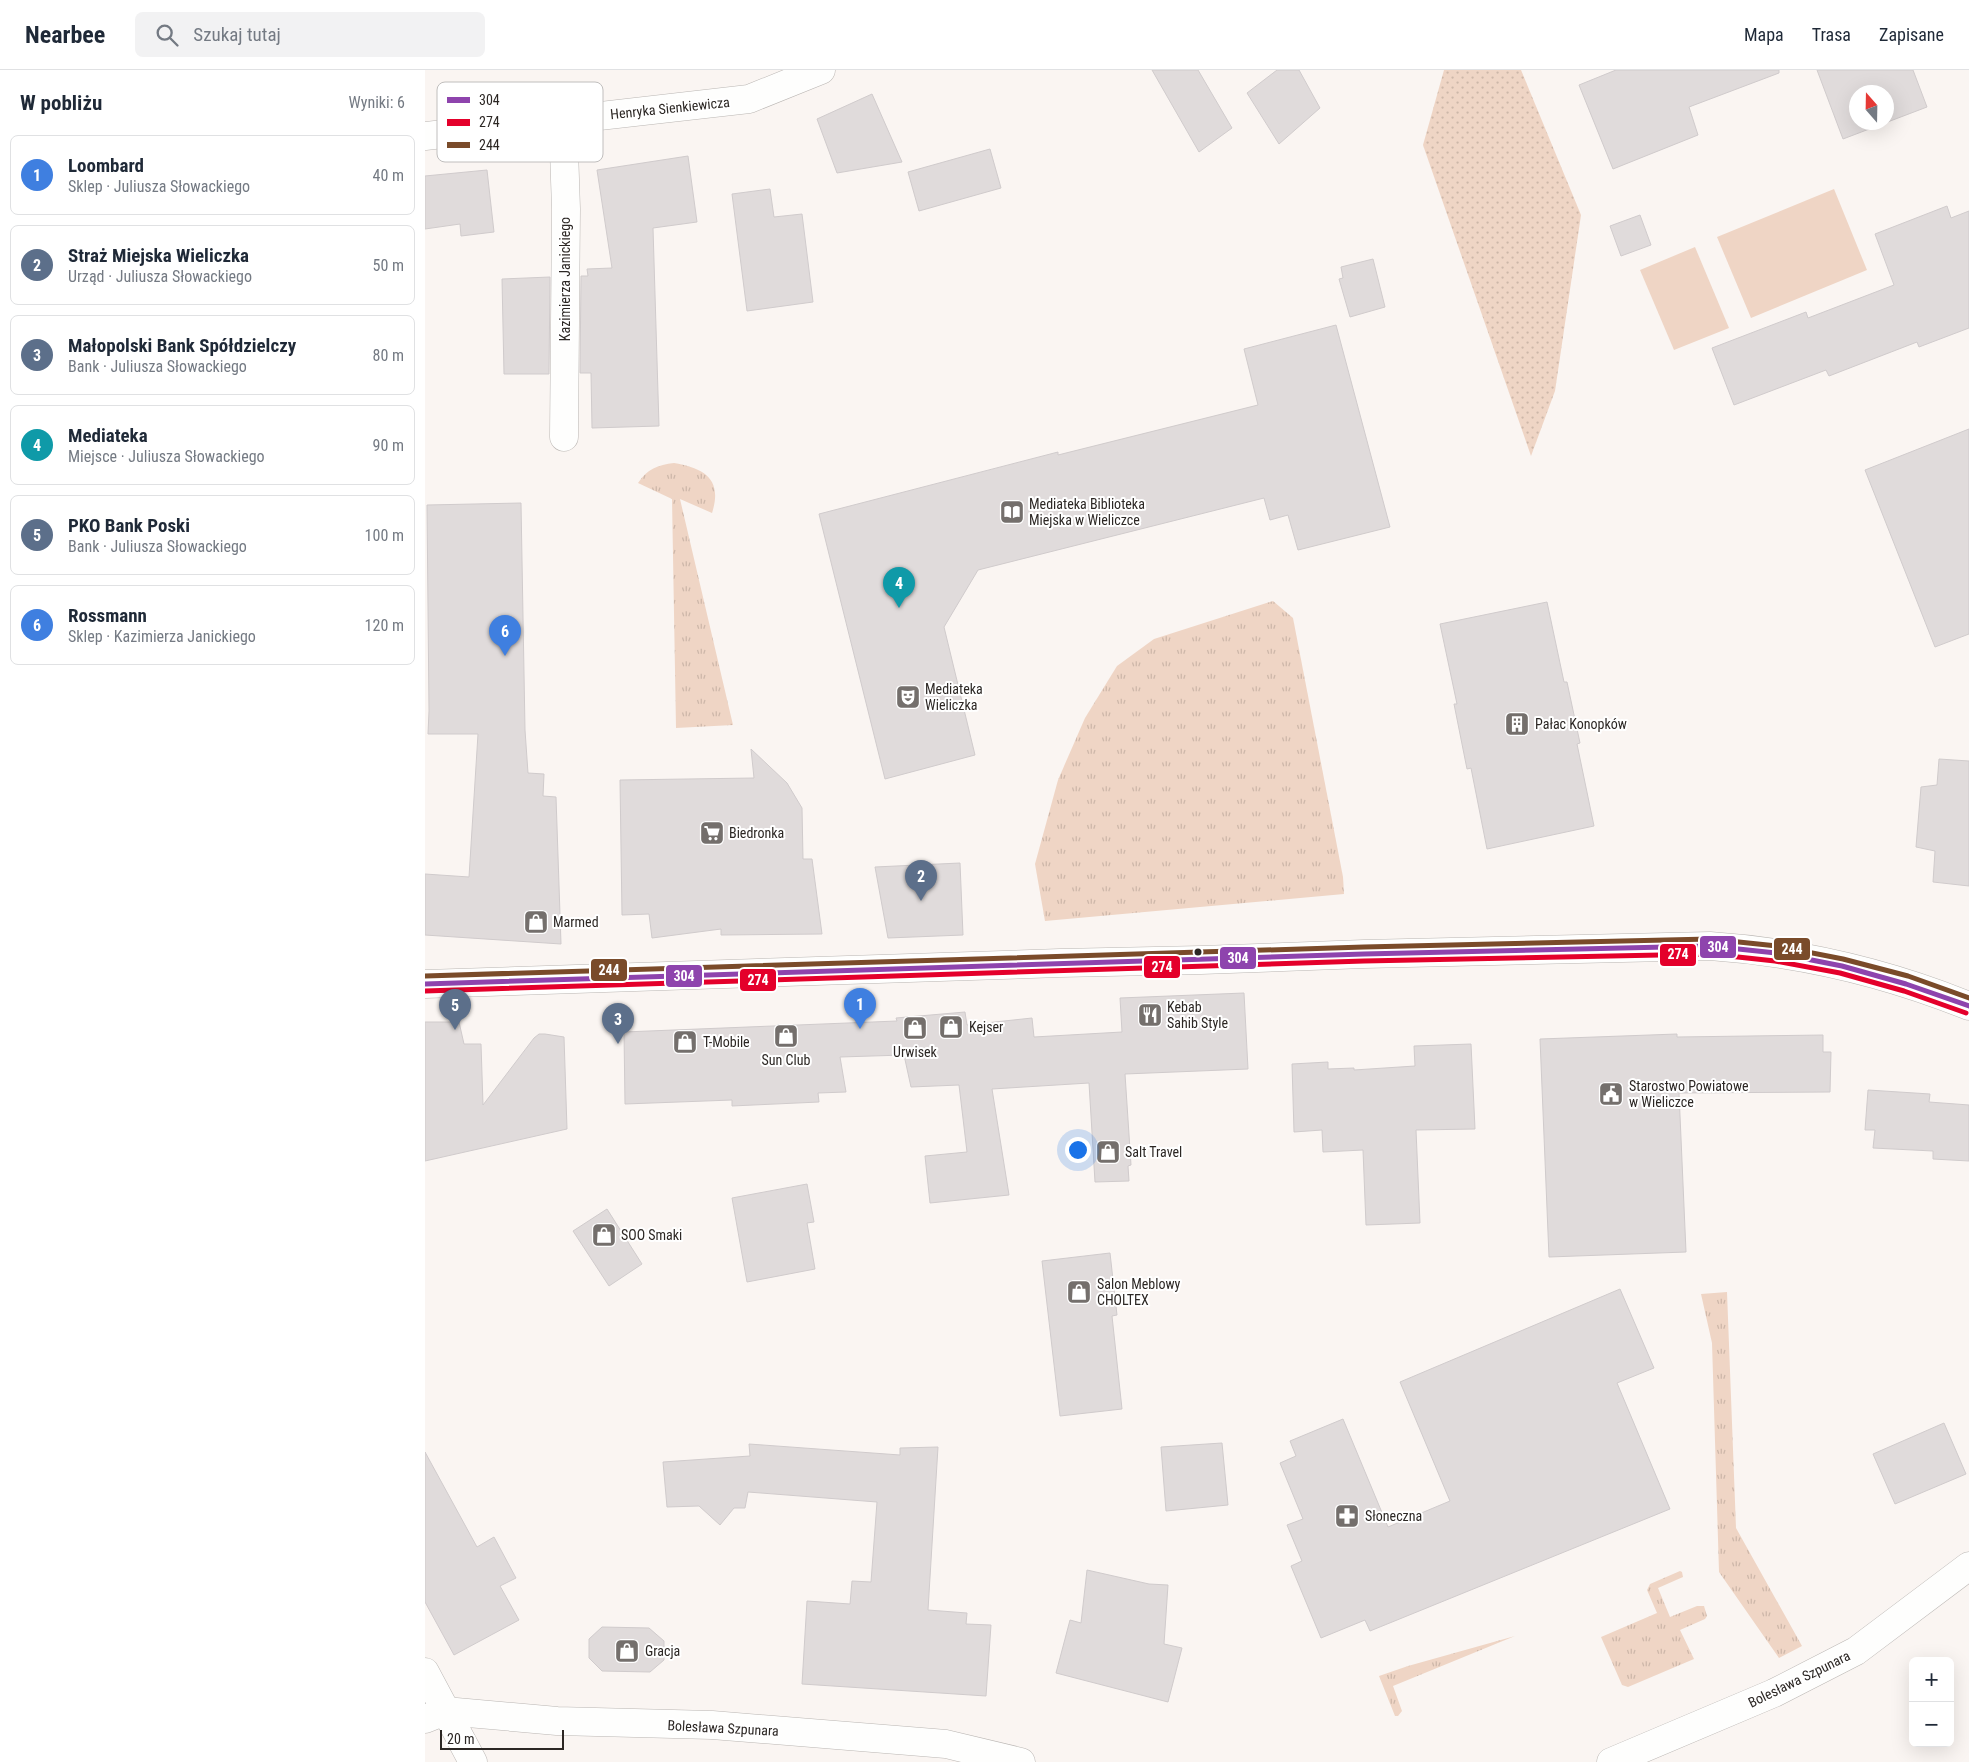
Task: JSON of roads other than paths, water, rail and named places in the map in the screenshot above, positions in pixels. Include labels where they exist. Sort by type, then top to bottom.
[{"type":"street","name":"Henryka Sienkiewicza","points":[[603,115],[749,99],[821,70]]},
{"type":"street","name":"Kazimierza Janickiego","points":[[564,162],[565,437]]},
{"type":"street","points":[[425,984],[1364,954],[1710,946],[1747,948],[1845,967],[1883,977],[1969,1006]]},
{"type":"street","name":"Bolesława Szpunara","points":[[1611,1762],[1774,1693],[1856,1652],[1969,1566]]},
{"type":"street","points":[[425,1672],[435,1715],[473,1762]]},
{"type":"street","name":"Bolesława Szpunara","points":[[435,1715],[557,1721],[712,1725],[946,1744],[1021,1762]]},
{"type":"place","name":"Mediateka Biblioteka Miejska w Wieliczce","points":[[1012,512]]},
{"type":"place","name":"Mediateka","points":[[899,608]]},
{"type":"place","name":"Rossmann","points":[[505,656]]},
{"type":"place","name":"Mediateka Wieliczka","points":[[908,697]]},
{"type":"place","name":"Pałac Konopków","points":[[1517,724]]},
{"type":"place","name":"Biedronka","points":[[712,833]]},
{"type":"place","name":"Straż Miejska Wieliczka","points":[[921,901]]},
{"type":"place","name":"Marmed","points":[[536,922]]},
{"type":"place","name":"Kebab Sahib Style","points":[[1150,1015]]},
{"type":"place","name":"Kejser","points":[[951,1027]]},
{"type":"place","name":"Urwisek","points":[[915,1028]]},
{"type":"place","name":"Loombard","points":[[860,1029]]},
{"type":"place","name":"PKO Bank Poski","points":[[455,1030]]},
{"type":"place","name":"Sun Club","points":[[786,1036]]},
{"type":"place","name":"T-Mobile","points":[[685,1042]]},
{"type":"place","name":"Małopolski Bank Spółdzielczy","points":[[618,1044]]},
{"type":"place","name":"Starostwo Powiatowe w Wieliczce","points":[[1611,1094]]},
{"type":"place","name":"Salt Travel","points":[[1108,1152]]},
{"type":"place","name":"SOO Smaki","points":[[604,1235]]},
{"type":"place","name":"Salon Meblowy CHOLTEX","points":[[1079,1292]]},
{"type":"place","name":"Słoneczna","points":[[1347,1516]]},
{"type":"place","name":"Gracja","points":[[627,1651]]}]
